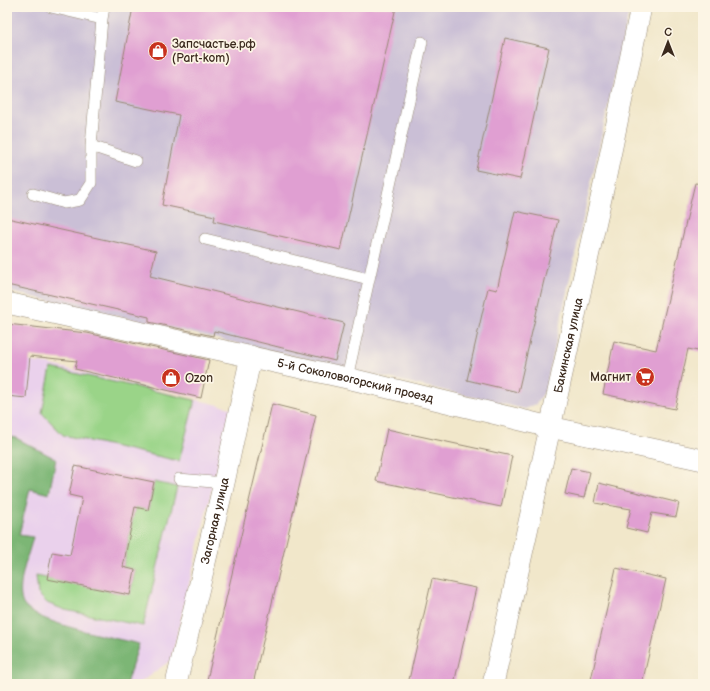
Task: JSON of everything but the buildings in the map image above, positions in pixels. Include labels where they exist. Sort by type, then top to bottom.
[{"type":"street","name":"Бакинская улица","points":[[493,684],[605,178],[641,7]]},
{"type":"street","name":"5-й Соколовогорский проезд","points":[[7,303],[251,356],[550,427],[703,460]]},
{"type":"street","name":"Загорная улица","points":[[176,684],[224,483],[251,356]]},
{"type":"lane","points":[[50,7],[102,19]]},
{"type":"lane","points":[[33,194],[64,203],[80,200],[91,183],[91,146],[104,7]]},
{"type":"lane","points":[[347,378],[422,42]]},
{"type":"lane","points":[[91,146],[136,160]]},
{"type":"lane","points":[[205,239],[369,279]]},
{"type":"lane","points":[[179,479],[224,483]]},
{"type":"shaded area","points":[[7,7],[630,7],[545,391],[536,404],[525,409],[7,291]]},
{"type":"shaded area","points":[[7,359],[48,364],[231,408],[171,660],[138,684],[7,684]]},
{"type":"green space","points":[[51,368],[195,400],[179,461],[63,435],[42,413]]},
{"type":"green space","points":[[7,436],[16,438],[56,459],[49,494],[30,489],[19,535],[33,537],[22,580],[21,597],[23,604],[30,611],[58,623],[95,634],[139,644],[126,684],[7,684]]},
{"type":"green space","points":[[154,482],[177,487],[143,626],[65,610],[47,603],[38,594],[36,576],[130,595],[135,570],[123,567],[135,507],[148,510]]},
{"type":"place","name":"Запсчастье.рф (Part-kom)","points":[[158,51]]},
{"type":"place","name":"Магнит","points":[[645,377]]},
{"type":"place","name":"Ozon","points":[[171,378]]}]
